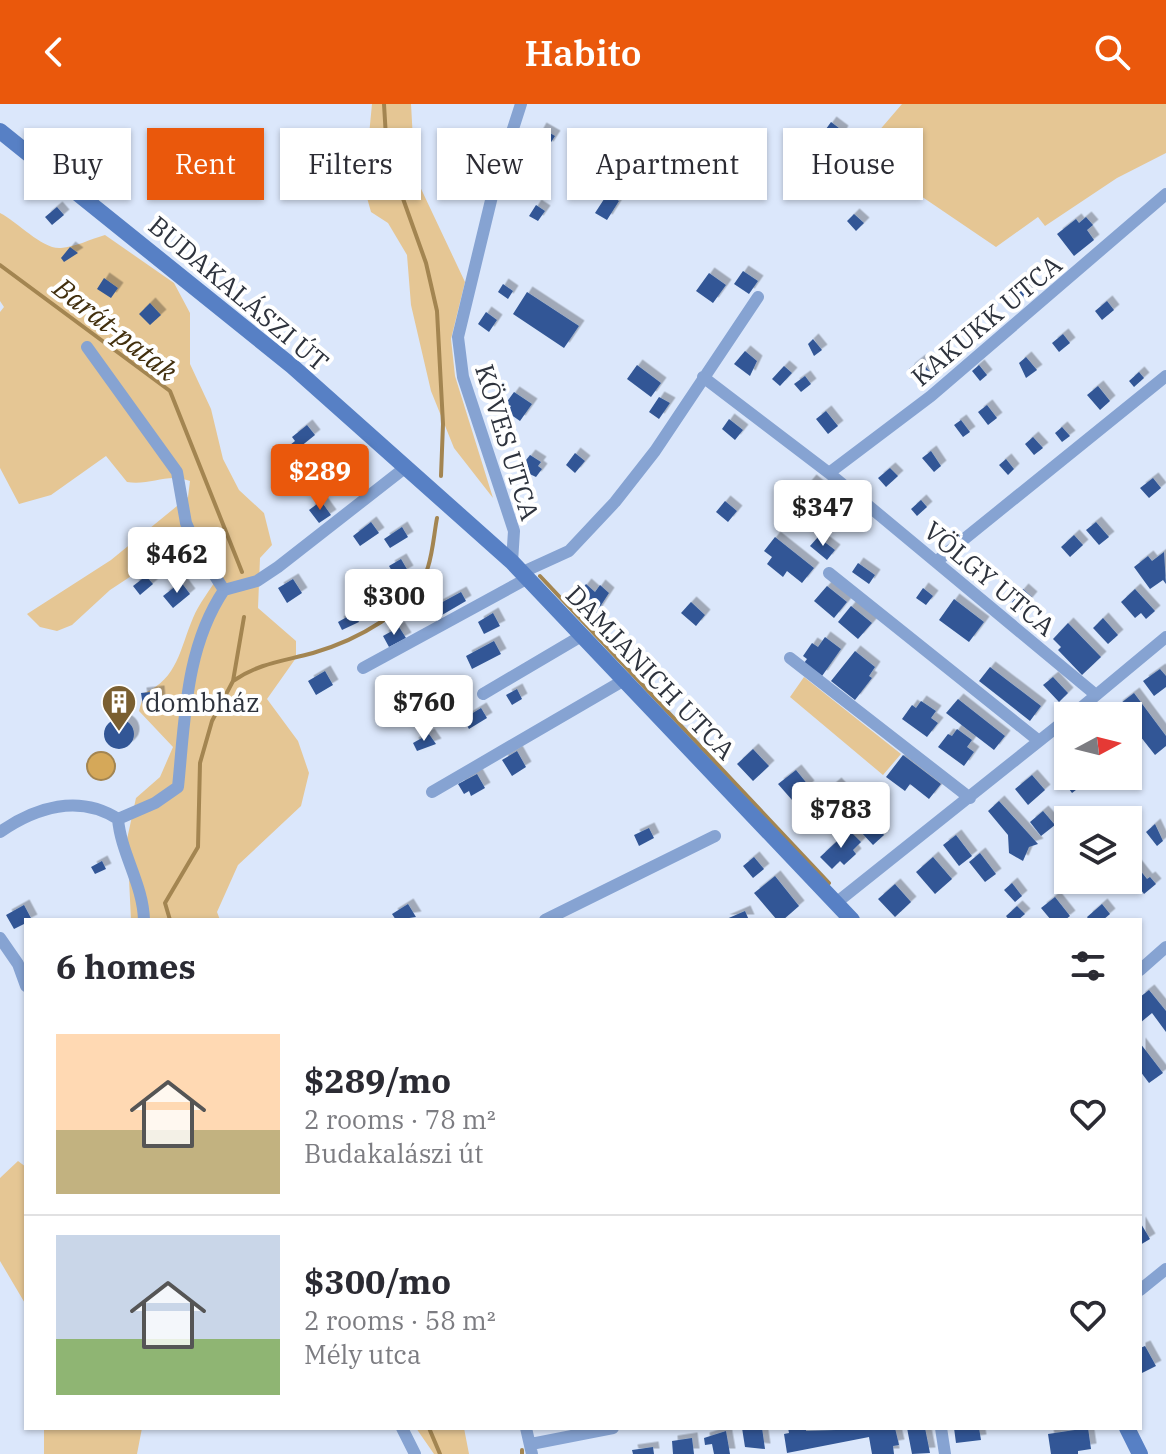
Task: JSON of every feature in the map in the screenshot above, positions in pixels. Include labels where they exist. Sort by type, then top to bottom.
[{"type":"main road","name":"BUDAKALÁSZI ÚT","points":[[0,131],[189,280],[406,467]]},
{"type":"main road","name":"DAMJANICH UTCA","points":[[406,467],[521,571],[626,679],[843,914]]},
{"type":"main road","points":[[1128,1430],[1140,1454]]},
{"type":"street","name":"KÖVES UTCA","points":[[521,104],[494,188],[458,337],[463,377],[514,531],[521,571]]},
{"type":"street","name":"KAKUKK UTCA","points":[[829,473],[931,396],[1166,194]]},
{"type":"street","points":[[363,668],[521,571],[569,551],[615,502],[655,451],[758,297]]},
{"type":"street","points":[[87,347],[177,472],[186,523],[224,590]]},
{"type":"street","points":[[937,561],[1166,376]]},
{"type":"street","name":"VÖLGY UTCA","points":[[703,377],[829,473],[1096,695]]},
{"type":"street","points":[[118,819],[155,803],[178,787],[183,715],[193,662],[209,612],[224,590],[257,581],[278,567],[406,467]]},
{"type":"street","points":[[829,573],[1039,741]]},
{"type":"street","points":[[483,694],[583,635]]},
{"type":"street","points":[[1087,702],[1166,637]]},
{"type":"street","points":[[790,658],[970,798]]},
{"type":"street","points":[[432,792],[626,679]]},
{"type":"street","points":[[843,914],[970,798],[1054,729]]},
{"type":"street","points":[[0,832],[41,809],[66,805],[105,810],[118,819]]},
{"type":"street","points":[[118,819],[119,836],[144,905],[144,918]]},
{"type":"street","points":[[549,918],[715,836]]},
{"type":"street","points":[[0,938],[18,964],[24,980]]},
{"type":"street","points":[[1142,968],[1166,947]]},
{"type":"street","points":[[1142,1288],[1166,1269]]},
{"type":"street","points":[[403,1430],[415,1454]]},
{"type":"street","points":[[532,1449],[605,1430]]},
{"type":"street","points":[[941,1430],[945,1454]]},
{"type":"shaded area","points":[[372,104],[411,104],[412,128],[370,128]]},
{"type":"shaded area","points":[[902,104],[1166,104],[1166,153],[1117,178],[1045,226],[1038,217],[996,247],[923,197],[923,128],[881,128]]},
{"type":"shaded area","points":[[421,189],[465,282],[451,339],[455,376],[493,498],[454,448],[431,391],[411,305],[407,255],[388,223],[371,212],[368,200],[421,200]]},
{"type":"shaded area","points":[[0,213],[46,245],[54,247],[72,246],[105,235],[174,283],[190,313],[190,364],[211,409],[223,459],[239,490],[264,513],[272,545],[260,558],[258,608],[296,641],[296,658],[267,699],[298,741],[309,773],[301,806],[238,865],[217,912],[219,918],[131,918],[128,858],[124,853],[136,798],[160,777],[173,747],[139,711],[144,693],[164,680],[171,671],[196,612],[219,575],[212,552],[195,534],[110,590],[72,625],[57,631],[40,627],[27,614],[111,560],[188,497],[190,481],[174,478],[127,482],[106,456],[51,495],[19,504],[0,468],[0,312],[4,307],[0,301]]},
{"type":"shaded area","points":[[804,677],[901,754],[883,775],[790,697]]},
{"type":"shaded area","points":[[101,752],[111,756],[115,766],[111,776],[101,780],[91,776],[87,766],[91,756]]},
{"type":"shaded area","points":[[18,1161],[24,1166],[24,1302],[0,1261],[0,1178]]},
{"type":"shaded area","points":[[44,1430],[142,1430],[137,1454],[44,1454]]},
{"type":"shaded area","points":[[417,1430],[464,1430],[469,1454],[434,1454]]},
{"type":"building","points":[[603,200],[619,201],[607,220],[595,213]]},
{"type":"building","points":[[536,205],[545,211],[538,221],[529,216]]},
{"type":"building","points":[[57,207],[64,215],[52,225],[45,217]]},
{"type":"building","points":[[854,214],[864,223],[856,231],[847,221]]},
{"type":"building","points":[[1086,217],[1093,225],[1087,230],[1094,240],[1074,256],[1057,234],[1076,219],[1079,223]]},
{"type":"building","points":[[70,247],[78,253],[64,262],[61,258]]},
{"type":"building","points":[[743,271],[758,281],[749,294],[734,284]]},
{"type":"building","points":[[709,273],[726,285],[713,303],[696,291]]},
{"type":"building","points":[[1022,277],[1035,292],[1026,300],[1012,285]]},
{"type":"building","points":[[104,278],[118,288],[111,298],[97,289]]},
{"type":"building","points":[[503,284],[513,291],[508,299],[498,292]]},
{"type":"building","points":[[527,292],[579,326],[564,348],[513,314]]},
{"type":"building","points":[[1107,301],[1114,310],[1102,320],[1095,311]]},
{"type":"building","points":[[150,303],[161,315],[150,325],[139,314]]},
{"type":"building","points":[[486,312],[497,320],[489,332],[478,324]]},
{"type":"building","points":[[1063,334],[1070,343],[1059,352],[1052,343]]},
{"type":"building","points":[[813,339],[822,350],[814,356],[808,344]]},
{"type":"building","points":[[745,351],[757,361],[750,376],[734,364]]},
{"type":"building","points":[[1026,357],[1037,370],[1026,378],[1019,363]]},
{"type":"building","points":[[920,360],[931,373],[920,382],[909,369]]},
{"type":"building","points":[[637,365],[661,383],[651,397],[627,379]]},
{"type":"building","points":[[979,365],[987,375],[980,381],[972,371]]},
{"type":"building","points":[[784,366],[792,373],[780,386],[772,379]]},
{"type":"building","points":[[1139,372],[1144,378],[1134,387],[1129,381]]},
{"type":"building","points":[[805,376],[811,384],[801,392],[794,384]]},
{"type":"building","points":[[1098,386],[1110,401],[1100,410],[1087,395]]},
{"type":"building","points":[[514,392],[532,404],[520,421],[507,412],[511,406],[506,403]]},
{"type":"building","points":[[659,397],[670,403],[659,419],[649,412]]},
{"type":"building","points":[[987,405],[997,418],[988,425],[978,412]]},
{"type":"building","points":[[826,411],[838,426],[828,434],[816,419]]},
{"type":"building","points":[[729,419],[743,430],[735,440],[722,429]]},
{"type":"building","points":[[961,420],[970,432],[963,437],[954,425]]},
{"type":"building","points":[[307,425],[315,435],[295,451],[290,445],[295,441],[292,437]]},
{"type":"building","points":[[1062,427],[1070,436],[1062,442],[1055,433]]},
{"type":"building","points":[[1033,437],[1043,448],[1034,455],[1025,444]]},
{"type":"building","points":[[931,451],[941,466],[934,472],[922,458]]},
{"type":"building","points":[[575,453],[585,461],[575,473],[566,465]]},
{"type":"building","points":[[530,455],[541,462],[538,466],[542,469],[536,477],[519,469]]},
{"type":"building","points":[[303,456],[308,463],[296,472],[290,465]]},
{"type":"building","points":[[1006,459],[1014,469],[1008,475],[999,465]]},
{"type":"building","points":[[341,464],[347,471],[334,481],[328,474]]},
{"type":"building","points":[[890,468],[898,476],[886,487],[878,478]]},
{"type":"building","points":[[1153,478],[1161,488],[1149,498],[1140,488]]},
{"type":"building","points":[[811,480],[826,492],[816,505],[801,492]]},
{"type":"building","points":[[921,500],[927,507],[917,516],[911,509]]},
{"type":"building","points":[[321,501],[331,515],[319,523],[309,510]]},
{"type":"building","points":[[725,501],[737,511],[728,522],[716,512]]},
{"type":"building","points":[[371,522],[379,533],[360,546],[353,536]]},
{"type":"building","points":[[1096,522],[1109,537],[1099,545],[1086,530]]},
{"type":"building","points":[[402,527],[408,537],[390,548],[384,539]]},
{"type":"building","points":[[1074,535],[1083,545],[1070,557],[1061,547]]},
{"type":"building","points":[[775,537],[814,568],[802,583],[787,571],[783,577],[767,564],[772,557],[764,551]]},
{"type":"building","points":[[818,537],[835,550],[827,560],[810,546]]},
{"type":"building","points":[[1164,552],[1166,584],[1163,580],[1150,589],[1134,567],[1148,556],[1152,561]]},
{"type":"building","points":[[401,559],[408,571],[396,578],[389,566]]},
{"type":"building","points":[[858,563],[875,575],[869,584],[852,572]]},
{"type":"building","points":[[146,576],[153,584],[140,595],[133,586]]},
{"type":"building","points":[[293,579],[302,593],[287,603],[278,588]]},
{"type":"building","points":[[181,582],[190,594],[173,608],[163,596]]},
{"type":"building","points":[[586,584],[595,592],[600,585],[609,593],[596,613],[579,593]]},
{"type":"building","points":[[827,586],[847,602],[834,618],[814,601]]},
{"type":"building","points":[[923,588],[933,596],[926,605],[916,598]]},
{"type":"building","points":[[1023,589],[1032,597],[1021,610],[1012,602]]},
{"type":"building","points":[[1135,589],[1155,611],[1146,619],[1141,613],[1135,618],[1121,602]]},
{"type":"building","points":[[461,592],[466,601],[442,615],[437,605]]},
{"type":"building","points":[[954,599],[984,622],[969,642],[939,620]]},
{"type":"building","points":[[691,602],[705,615],[696,626],[681,613]]},
{"type":"building","points":[[851,606],[872,623],[858,639],[838,622]]},
{"type":"building","points":[[354,613],[359,622],[342,630],[338,622]]},
{"type":"building","points":[[493,613],[500,626],[484,634],[478,622]]},
{"type":"building","points":[[1103,618],[1118,635],[1108,644],[1093,628]]},
{"type":"building","points":[[1068,623],[1101,657],[1082,675],[1058,650],[1061,647],[1053,639]]},
{"type":"building","points":[[399,627],[406,638],[389,647],[383,636]]},
{"type":"building","points":[[825,637],[841,649],[822,676],[804,663],[807,659],[803,656],[812,643],[818,647]]},
{"type":"building","points":[[494,641],[501,654],[472,669],[466,656]]},
{"type":"building","points":[[855,651],[875,667],[869,676],[872,678],[855,700],[831,681]]},
{"type":"building","points":[[990,667],[1041,706],[1030,721],[979,681]]},
{"type":"building","points":[[1160,669],[1166,676],[1166,687],[1154,696],[1143,681]]},
{"type":"building","points":[[325,671],[333,685],[316,695],[308,681]]},
{"type":"building","points":[[1053,677],[1068,693],[1059,702],[1043,685]]},
{"type":"building","points":[[517,689],[522,699],[512,705],[506,695]]},
{"type":"building","points":[[159,691],[160,703],[143,706],[141,693]]},
{"type":"building","points":[[1134,693],[1141,702],[1122,702]]},
{"type":"building","points":[[958,699],[1005,736],[994,750],[946,713]]},
{"type":"building","points":[[921,701],[936,711],[931,718],[938,723],[927,737],[902,719],[912,705],[916,708]]},
{"type":"building","points":[[1142,704],[1166,736],[1166,746],[1155,755],[1142,739]]},
{"type":"building","points":[[481,708],[487,718],[469,729],[463,719]]},
{"type":"building","name":"dombház","points":[[119,719],[130,723],[134,734],[130,745],[119,749],[108,745],[104,734],[108,723]]},
{"type":"building","points":[[957,729],[972,740],[967,747],[974,752],[964,766],[938,747],[948,734],[952,736]]},
{"type":"building","points":[[429,734],[436,744],[417,751],[413,743]]},
{"type":"building","points":[[753,749],[769,766],[753,781],[737,764]]},
{"type":"building","points":[[517,751],[526,767],[512,776],[502,760]]},
{"type":"building","points":[[903,755],[941,784],[929,799],[910,784],[905,791],[886,777]]},
{"type":"building","points":[[796,770],[809,786],[792,800],[778,784]]},
{"type":"building","points":[[477,774],[485,788],[471,796],[469,791],[464,794],[458,784]]},
{"type":"building","points":[[1032,775],[1045,790],[1028,805],[1015,789]]},
{"type":"building","points":[[836,783],[848,796],[841,802],[829,789]]},
{"type":"building","points":[[999,801],[1038,844],[1029,847],[1023,861],[1009,853],[1008,835],[988,811]]},
{"type":"building","points":[[859,807],[884,835],[873,845],[848,818]]},
{"type":"building","points":[[1043,811],[1054,826],[1041,836],[1030,822]]},
{"type":"building","points":[[1155,824],[1163,841],[1157,846],[1146,832]]},
{"type":"building","points":[[649,828],[654,838],[639,846],[634,835]]},
{"type":"building","points":[[849,830],[861,842],[853,850],[856,854],[844,865],[840,861],[832,869],[820,857]]},
{"type":"building","points":[[956,835],[972,856],[959,866],[943,845]]},
{"type":"building","points":[[980,853],[996,874],[985,882],[969,862]]},
{"type":"building","points":[[754,857],[764,869],[753,878],[743,866]]},
{"type":"building","points":[[933,857],[952,879],[935,894],[916,872]]},
{"type":"building","points":[[102,861],[106,869],[95,874],[91,867]]},
{"type":"building","points":[[1142,873],[1156,884],[1144,894],[1142,891]]},
{"type":"building","points":[[775,876],[799,906],[785,918],[775,918],[754,893]]},
{"type":"building","points":[[1012,883],[1022,896],[1015,902],[1004,890]]},
{"type":"building","points":[[895,884],[911,902],[895,917],[878,899]]},
{"type":"building","points":[[1055,897],[1070,916],[1049,918],[1041,908]]},
{"type":"building","points":[[408,904],[416,917],[395,918],[392,914]]},
{"type":"building","points":[[1102,904],[1110,914],[1105,918],[1087,917]]},
{"type":"building","points":[[24,905],[31,918],[24,918],[24,924],[14,929],[6,915]]},
{"type":"building","points":[[1017,906],[1025,914],[1020,918],[1006,916]]},
{"type":"building","points":[[745,911],[748,918],[729,918]]},
{"type":"building","points":[[1149,990],[1166,1011],[1166,1032],[1152,1013],[1142,1021],[1142,995]]},
{"type":"building","points":[[1142,1046],[1163,1073],[1149,1083],[1142,1074]]},
{"type":"building","points":[[1142,1225],[1150,1239],[1142,1244]]},
{"type":"building","points":[[1145,1346],[1156,1366],[1142,1373],[1142,1347]]},
{"type":"building","points":[[742,1430],[762,1430],[765,1449],[745,1447]]},
{"type":"building","points":[[788,1430],[895,1430],[899,1445],[893,1446],[894,1454],[872,1454],[869,1437],[787,1453],[784,1434],[789,1433]]},
{"type":"building","points":[[907,1430],[925,1430],[930,1453],[912,1454]]},
{"type":"building","points":[[954,1430],[979,1430],[981,1440],[956,1443]]},
{"type":"building","points":[[1088,1430],[1091,1449],[1078,1451],[1078,1454],[1051,1454],[1048,1434]]},
{"type":"building","points":[[726,1431],[730,1454],[714,1454],[712,1444],[705,1445],[704,1438]]},
{"type":"building","points":[[692,1438],[694,1454],[673,1454],[672,1441]]},
{"type":"building","points":[[653,1447],[654,1454],[633,1454],[632,1450]]},
{"type":"waterway","points":[[384,104],[387,154],[426,263],[437,311],[443,424],[441,476]]},
{"type":"waterway","name":"Barát-patak","points":[[0,265],[170,391],[242,572]]},
{"type":"waterway","points":[[233,681],[262,666],[346,641],[397,610],[421,583],[428,567],[437,518]]},
{"type":"waterway","points":[[540,576],[829,883]]},
{"type":"waterway","name":"Barát-patak","points":[[169,918],[165,903],[198,847],[200,763],[212,721],[233,681],[244,617]]},
{"type":"waterway","name":"Barát-patak","points":[[430,1430],[440,1454]]},
{"type":"place","name":"dombház","points":[[119,733]]}]
